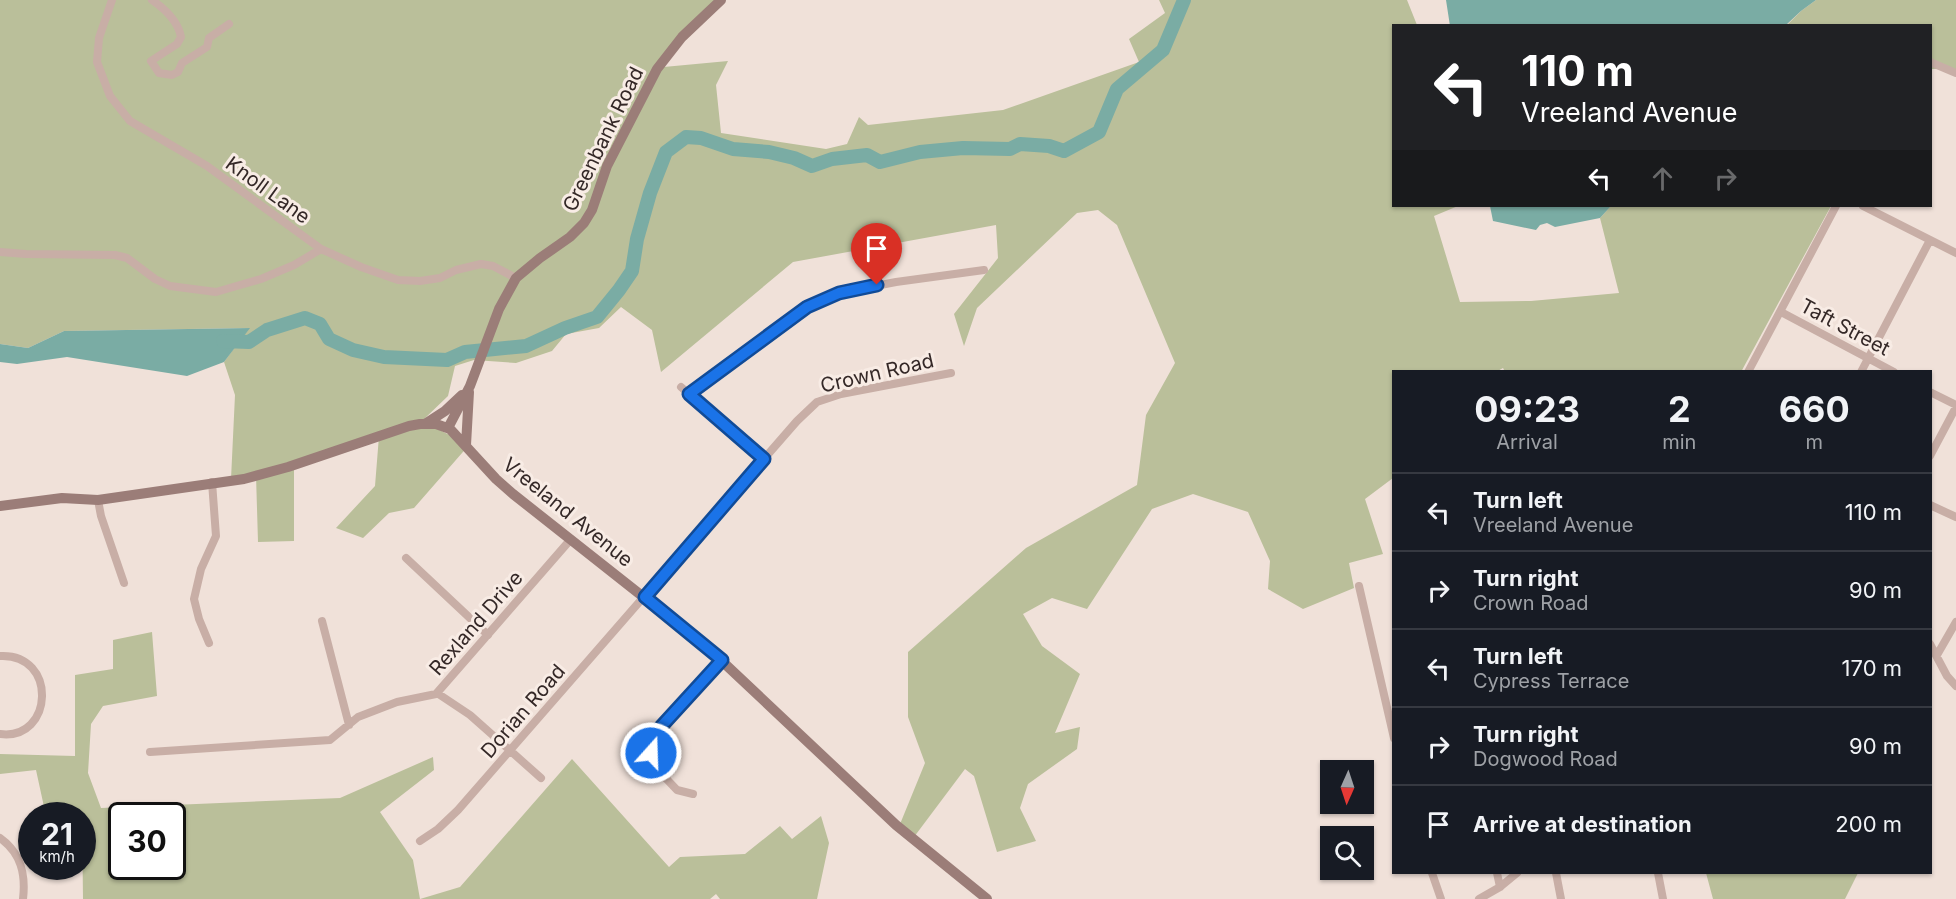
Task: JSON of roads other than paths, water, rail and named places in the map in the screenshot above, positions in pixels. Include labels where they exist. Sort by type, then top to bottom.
[{"type":"street","name":"Knoll Lane","points":[[112,0],[99,38],[97,62],[110,96],[130,121],[207,166],[321,249],[398,280],[431,280],[456,270],[481,264],[493,266],[516,278]]},
{"type":"street","points":[[152,0],[164,8],[180,29],[181,38],[177,44],[151,61],[159,73],[172,75],[178,72],[182,63],[207,46],[208,38],[230,24]]},
{"type":"street","name":"Greenbank Road","points":[[448,428],[470,386],[499,309],[516,278],[570,237],[584,223],[592,210],[607,166],[657,69],[682,37],[721,0]]},
{"type":"street","points":[[1932,63],[1956,73]]},
{"type":"street","points":[[1749,370],[1835,207]]},
{"type":"street","points":[[1865,207],[1955,250]]},
{"type":"street","points":[[1862,370],[1930,240]]},
{"type":"street","points":[[0,252],[115,255],[127,258],[155,279],[170,286],[216,292],[261,279],[294,265],[321,249]]},
{"type":"street","points":[[689,394],[807,307],[839,293],[907,280],[984,270]]},
{"type":"street","name":"Taft Street","points":[[1781,312],[1890,370]]},
{"type":"street","name":"Crown Road","points":[[645,597],[797,421],[818,402],[841,394],[951,373]]},
{"type":"street","name":"Greenbank Road","points":[[424,424],[445,411],[470,386]]},
{"type":"street","name":"Greenbank Road","points":[[466,445],[470,386]]},
{"type":"street","points":[[681,387],[764,459]]},
{"type":"street","points":[[1932,393],[1956,406],[1932,452]]},
{"type":"street","points":[[0,506],[62,498],[98,500],[244,479],[288,467],[409,426],[436,424],[448,428]]},
{"type":"street","name":"Vreeland Avenue","points":[[448,428],[496,480],[722,660],[896,825],[987,899]]},
{"type":"street","points":[[209,643],[194,599],[201,569],[216,536],[212,482]]},
{"type":"street","points":[[98,500],[101,516],[124,583]]},
{"type":"street","points":[[1932,505],[1956,517]]},
{"type":"street","name":"Rexland Drive","points":[[150,752],[330,740],[358,717],[397,702],[437,693],[571,539]]},
{"type":"street","points":[[406,558],[488,636]]},
{"type":"street","points":[[1359,586],[1392,729]]},
{"type":"street","name":"Dorian Road","points":[[420,841],[438,829],[458,810],[645,597]]},
{"type":"street","points":[[322,621],[349,725]]},
{"type":"street","points":[[1956,622],[1933,650],[1947,676],[1956,686]]},
{"type":"street","points":[[0,656],[15,657],[33,669],[39,676],[42,702],[35,719],[28,728],[17,733],[0,734]]},
{"type":"street","points":[[693,794],[677,790],[656,768],[652,759],[652,744],[658,730],[722,660]]},
{"type":"street","points":[[437,693],[470,715],[541,778]]},
{"type":"street","points":[[0,838],[17,855],[23,869],[23,899]]},
{"type":"street","points":[[1432,874],[1441,899]]},
{"type":"street","points":[[1497,874],[1500,887]]},
{"type":"street","points":[[1479,899],[1500,887],[1516,874]]},
{"type":"street","points":[[1556,874],[1561,899]]},
{"type":"street","points":[[1658,874],[1663,899]]},
{"type":"water","points":[[1446,0],[1816,0],[1787,24],[1450,24]]},
{"type":"water","points":[[1490,207],[1610,207],[1600,218],[1555,227],[1547,223],[1540,225],[1536,230],[1493,221]]},
{"type":"water","points":[[250,328],[224,362],[187,376],[67,357],[17,364],[0,362],[0,344],[28,348],[64,331]]},
{"type":"waterway","points":[[223,341],[249,342],[267,330],[305,318],[320,324],[329,339],[353,350],[384,357],[447,360],[465,352],[526,346],[565,328],[597,317],[619,290],[632,271],[637,239],[650,193],[666,152],[686,137],[701,138],[733,149],[769,152],[794,158],[812,166],[832,159],[867,155],[880,162],[920,152],[963,148],[1010,149],[1020,144],[1049,146],[1064,151],[1099,132],[1117,89],[1163,50],[1184,0]]}]
